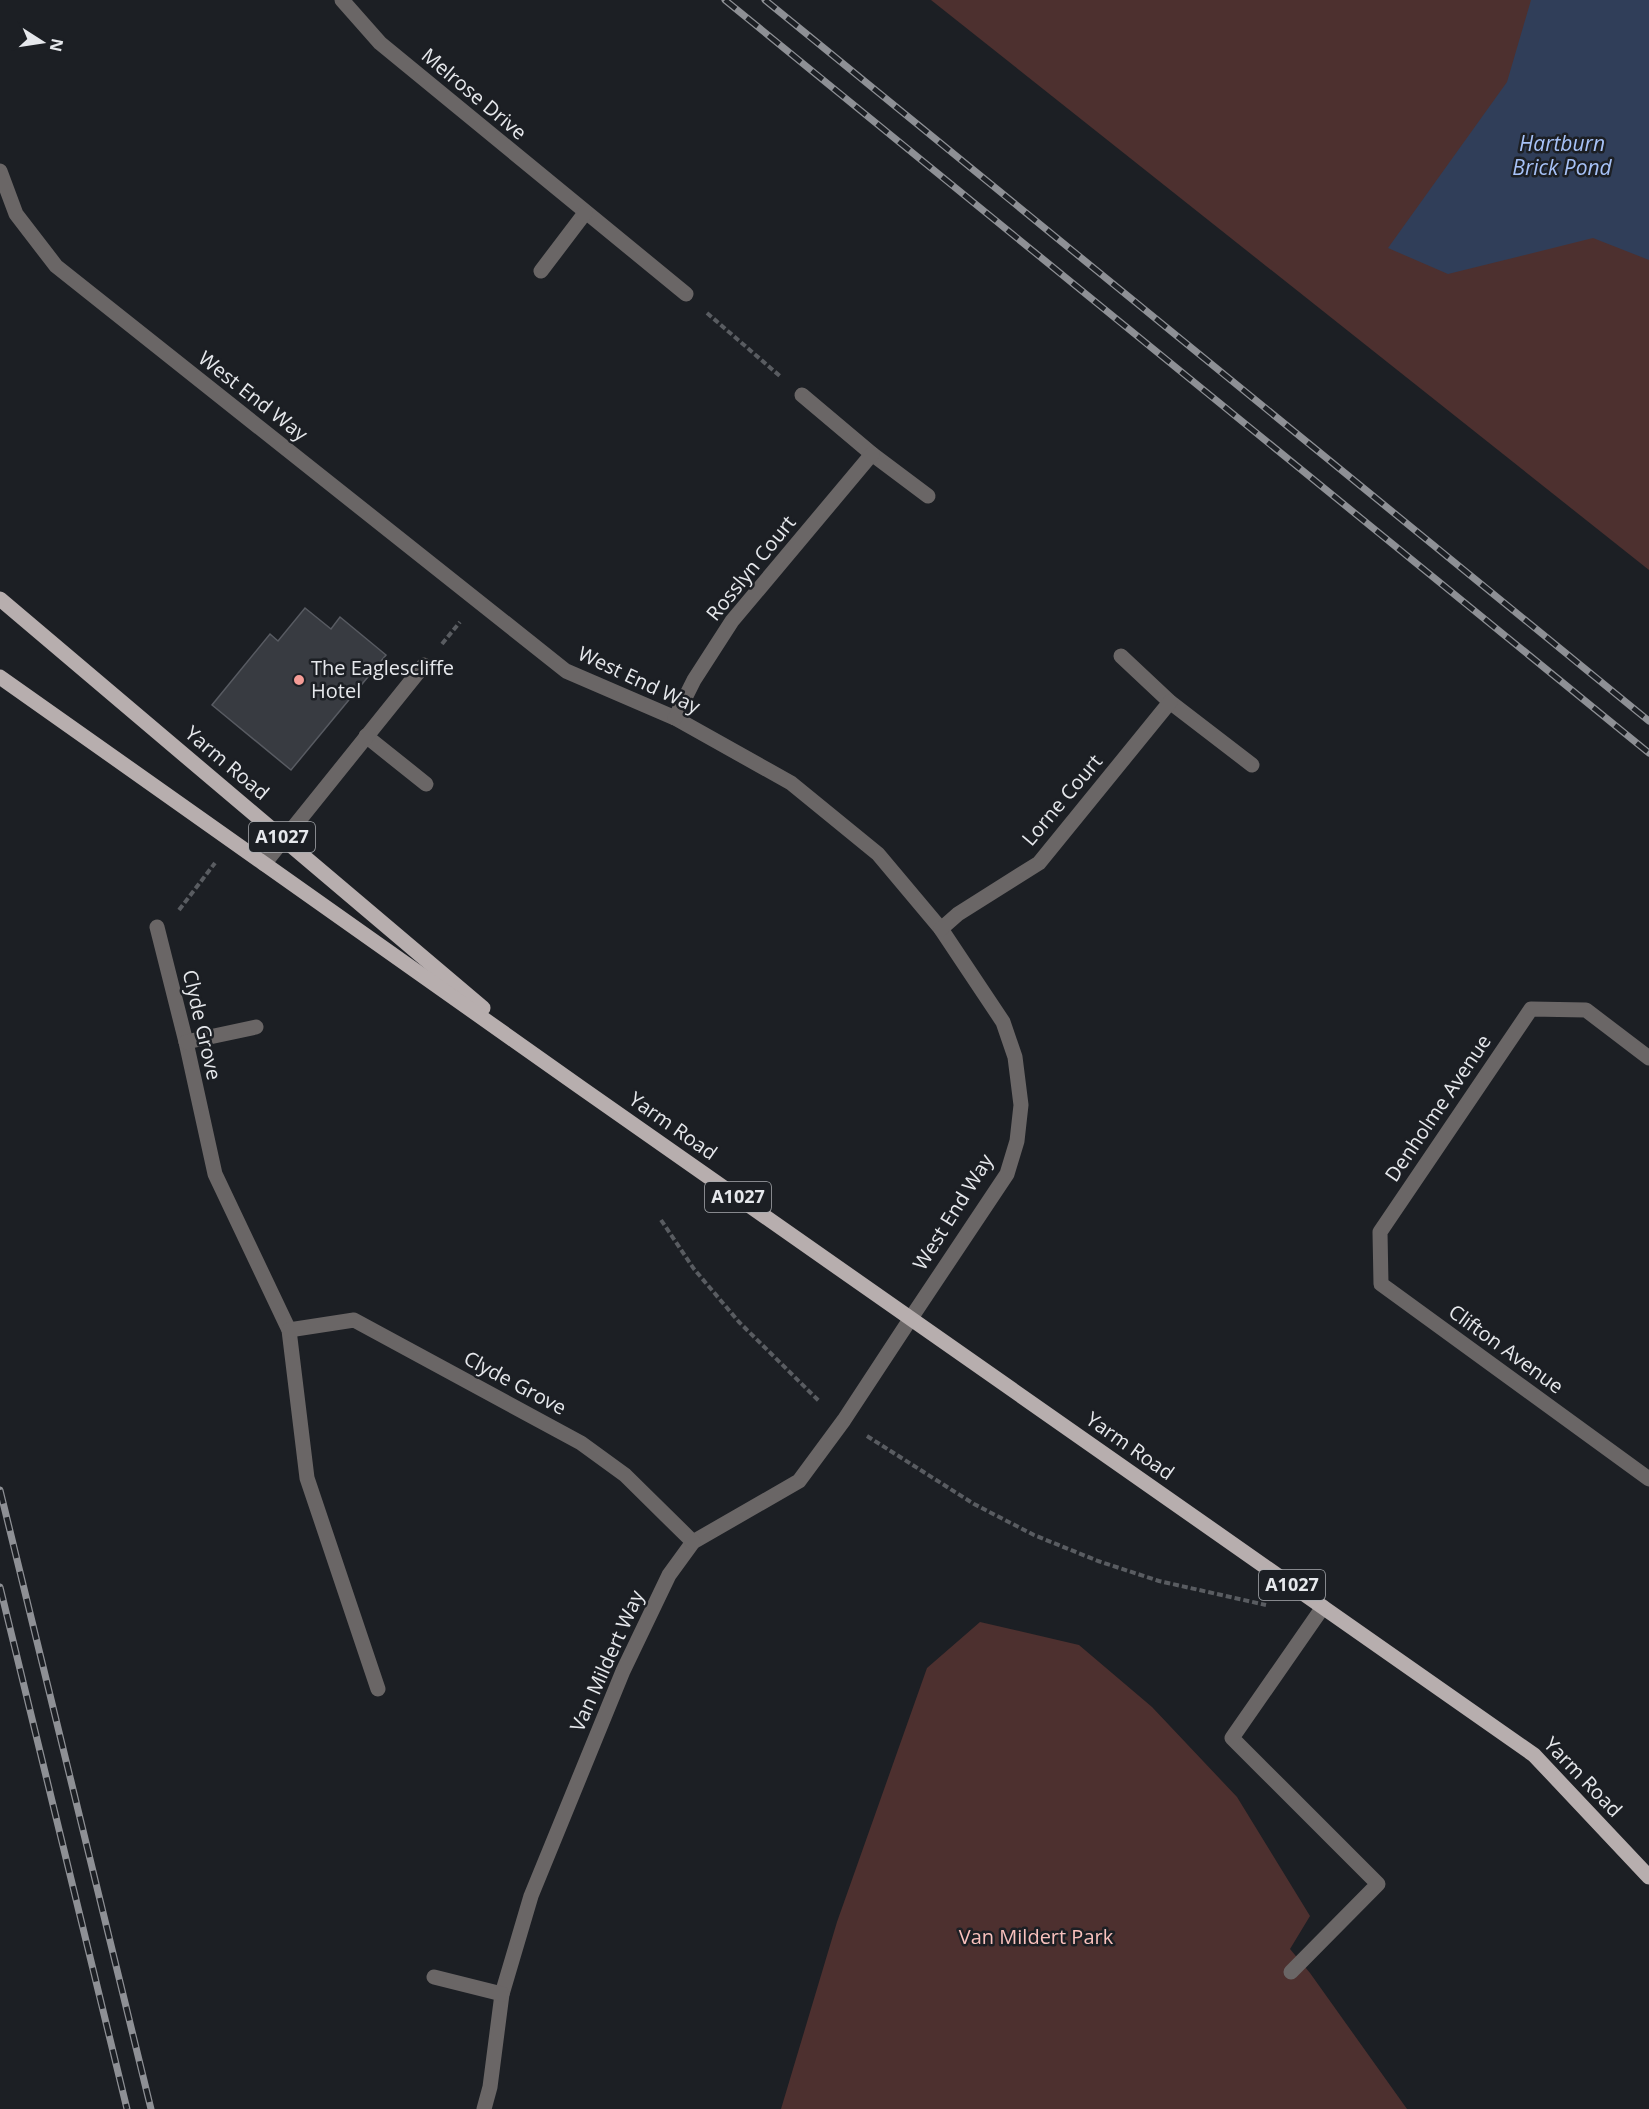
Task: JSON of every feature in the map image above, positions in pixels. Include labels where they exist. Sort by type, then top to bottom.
[{"type":"main road","name":"Yarm Road","points":[[0,599],[565,1076]]},
{"type":"main road","name":"Yarm Road","points":[[0,677],[1534,1755],[1649,1877]]},
{"type":"street","name":"Melrose Drive","points":[[342,0],[380,43],[686,294]]},
{"type":"street","name":"West End Way","points":[[0,171],[16,214],[56,267],[566,671],[675,718],[791,783],[878,854],[942,929],[1004,1022],[1015,1057],[1022,1105],[1017,1141],[1007,1174],[911,1318]]},
{"type":"street","points":[[541,271],[585,213]]},
{"type":"street","points":[[802,395],[872,454],[928,496]]},
{"type":"street","name":"Rosslyn Court","points":[[675,718],[694,680],[732,621],[872,454]]},
{"type":"street","points":[[1121,657],[1170,702],[1252,765]]},
{"type":"street","points":[[264,864],[424,664]]},
{"type":"street","name":"Lorne Court","points":[[942,929],[958,914],[1039,863],[1170,702]]},
{"type":"street","points":[[366,736],[426,784]]},
{"type":"street","name":"Clyde Grove","points":[[157,927],[186,1042],[215,1174],[289,1330],[307,1478],[378,1689]]},
{"type":"street","name":"Denholme Avenue","points":[[1380,1232],[1531,1009],[1586,1010],[1649,1058]]},
{"type":"street","points":[[186,1042],[256,1027]]},
{"type":"street","name":"Clifton Avenue","points":[[1380,1232],[1381,1284],[1649,1479]]},
{"type":"street","name":"Van Mildert Way","points":[[484,2109],[490,2087],[502,1994],[531,1896],[623,1671],[669,1575],[693,1542],[799,1481],[844,1420],[911,1318]]},
{"type":"street","name":"Clyde Grove","points":[[289,1330],[354,1320],[581,1443],[625,1475],[693,1542]]},
{"type":"street","points":[[1291,1972],[1378,1884],[1232,1738],[1323,1607]]},
{"type":"street","points":[[434,1977],[502,1994]]},
{"type":"path","points":[[686,294],[802,395]]},
{"type":"path","points":[[424,664],[478,600]]},
{"type":"path","points":[[178,911],[217,861]]},
{"type":"path","points":[[661,1220],[694,1269],[739,1322],[823,1405]]},
{"type":"path","points":[[867,1436],[974,1504],[1034,1534],[1098,1561],[1159,1581],[1272,1607]]},
{"type":"green space","points":[[931,0],[1649,0],[1649,570]]},
{"type":"green space","name":"Van Mildert Park","points":[[980,1622],[1079,1645],[1152,1707],[1237,1797],[1310,1916],[1290,1949],[1310,1973],[1407,2109],[781,2109],[837,1922],[927,1668]]},
{"type":"water","name":"Hartburn Brick Pond","points":[[1531,0],[1649,0],[1649,260],[1593,238],[1448,274],[1388,248],[1507,82]]},
{"type":"building","name":"The Eaglescliffe Hotel","points":[[305,608],[331,629],[340,617],[386,655],[291,770],[212,705],[270,634],[278,641]]},
{"type":"railway","points":[[725,0],[1649,753]]},
{"type":"railway","points":[[765,0],[1649,721]]},
{"type":"railway","points":[[0,1490],[151,2109]]},
{"type":"railway","points":[[0,1587],[127,2109]]},
{"type":"place","name":"The Eaglescliffe Hotel","points":[[299,680]]}]
